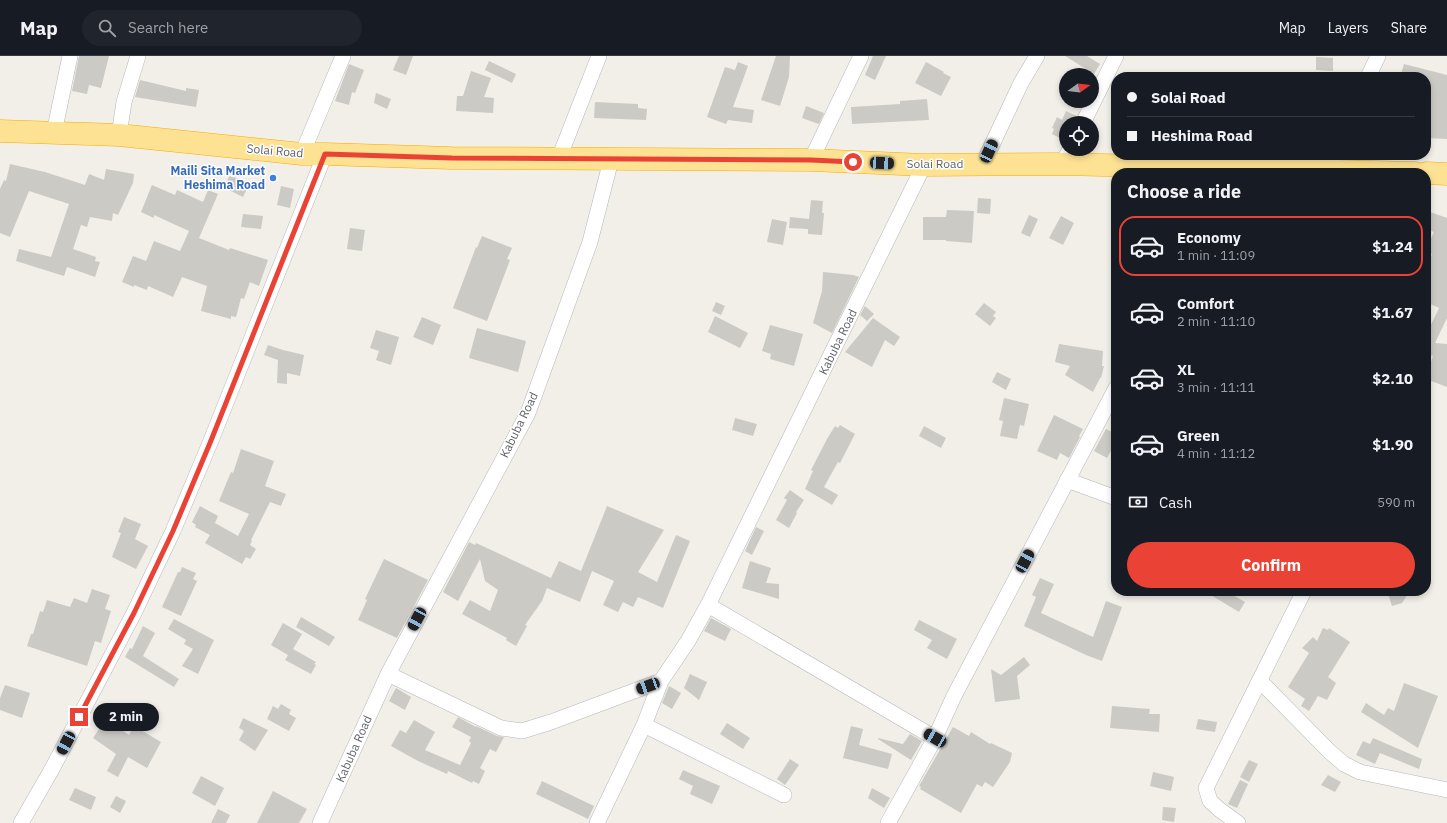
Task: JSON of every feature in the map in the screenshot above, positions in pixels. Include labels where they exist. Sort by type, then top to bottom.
[{"type":"highway","name":"Solai Road","points":[[0,131],[119,135],[302,154],[611,160],[811,160],[924,165],[983,164],[1066,156],[1197,168]]},
{"type":"highway","name":"Solai Road","points":[[1262,168],[1325,162],[1374,168]]},
{"type":"highway","points":[[1431,173],[1447,174]]},
{"type":"street","points":[[54,133],[70,56]]},
{"type":"street","points":[[119,135],[124,102],[138,56]]},
{"type":"street","points":[[302,154],[342,56]]},
{"type":"street","points":[[559,158],[599,56]]},
{"type":"street","points":[[811,160],[861,56]]},
{"type":"street","points":[[983,164],[1021,83],[1037,56]]},
{"type":"street","points":[[1086,116],[1116,56]]},
{"type":"street","points":[[1370,72],[1378,56]]},
{"type":"street","points":[[21,823],[52,769],[134,613],[173,531],[210,443],[325,154]]},
{"type":"street","name":"Kabuba Road","points":[[320,823],[388,674],[528,413],[590,242],[611,160]]},
{"type":"street","name":"Kabuba Road","points":[[597,823],[644,725],[661,681],[688,641],[708,605],[924,165]]},
{"type":"street","points":[[888,823],[935,738],[954,696],[1111,398]]},
{"type":"street","points":[[1068,480],[1111,496]]},
{"type":"street","points":[[1238,823],[1220,810],[1210,800],[1206,788],[1260,681],[1297,596]]},
{"type":"street","points":[[708,605],[935,738]]},
{"type":"street","points":[[388,674],[501,728],[522,731],[551,722],[661,681]]},
{"type":"street","points":[[1260,681],[1330,752],[1344,764],[1360,772],[1447,790]]},
{"type":"street","points":[[644,725],[784,794]]},
{"type":"building","points":[[79,56],[109,56],[101,88],[89,85],[87,94],[72,91]]},
{"type":"building","points":[[399,56],[413,56],[406,75],[393,70]]},
{"type":"building","points":[[776,56],[790,56],[789,77],[780,106],[761,100]]},
{"type":"building","points":[[873,56],[886,56],[875,80],[865,75]]},
{"type":"building","points":[[1065,56],[1087,56],[1100,64],[1098,68],[1084,68]]},
{"type":"building","points":[[1316,57],[1333,58],[1333,71],[1316,70]]},
{"type":"building","points":[[489,61],[516,74],[512,83],[485,70]]},
{"type":"building","points":[[738,62],[748,66],[733,107],[754,110],[752,123],[728,120],[726,124],[707,117],[725,67],[735,70]]},
{"type":"building","points":[[926,62],[951,77],[941,96],[915,83]]},
{"type":"building","points":[[349,64],[364,70],[355,93],[352,92],[349,105],[335,101]]},
{"type":"building","points":[[1404,64],[1447,75],[1447,139],[1431,138],[1431,72],[1402,72]]},
{"type":"building","points":[[471,71],[491,78],[484,97],[494,98],[493,113],[456,111],[457,96],[463,96]]},
{"type":"building","points":[[140,80],[186,91],[186,88],[199,90],[196,107],[135,97]]},
{"type":"building","points":[[376,93],[391,99],[387,109],[374,103]]},
{"type":"building","points":[[927,99],[929,120],[852,124],[851,107],[900,104],[900,101]]},
{"type":"building","points":[[595,102],[638,104],[638,108],[647,109],[646,120],[594,118]]},
{"type":"building","points":[[806,106],[824,113],[819,124],[802,118]]},
{"type":"building","points":[[1066,111],[1077,116],[1064,116]]},
{"type":"building","points":[[1057,117],[1059,118],[1059,138],[1052,134],[1054,129],[1052,128]]},
{"type":"building","points":[[10,164],[45,172],[85,185],[89,174],[104,180],[106,169],[134,174],[133,183],[118,215],[113,213],[112,221],[90,217],[87,227],[81,225],[73,249],[96,257],[95,261],[100,262],[95,277],[67,267],[64,276],[16,261],[19,249],[51,257],[69,204],[29,191],[10,237],[0,233],[0,189],[4,180],[6,181]]},
{"type":"building","points":[[229,176],[250,182],[243,197],[225,188]]},
{"type":"building","points":[[152,185],[175,195],[177,190],[203,202],[208,190],[218,194],[199,238],[229,250],[230,248],[268,260],[259,286],[250,282],[244,299],[241,298],[236,317],[231,316],[231,319],[201,311],[207,286],[182,277],[173,297],[148,286],[147,290],[122,282],[133,256],[146,261],[154,241],[180,251],[189,231],[154,215],[154,218],[141,212]]},
{"type":"building","points":[[281,186],[294,189],[290,208],[277,205]]},
{"type":"building","points":[[978,198],[991,199],[990,214],[977,213]]},
{"type":"building","points":[[811,200],[823,201],[822,213],[824,213],[822,235],[808,234],[808,229],[789,228],[790,217],[809,219]]},
{"type":"building","points":[[947,210],[974,211],[972,243],[946,240],[923,240],[923,217],[946,217]]},
{"type":"building","points":[[1431,212],[1447,218],[1447,318],[1435,343],[1447,344],[1447,387],[1431,381],[1431,362],[1433,356],[1431,355],[1431,325],[1439,308],[1431,304],[1431,238],[1434,232],[1431,231]]},
{"type":"building","points":[[243,214],[263,216],[261,229],[241,227]]},
{"type":"building","points":[[1029,215],[1038,219],[1030,237],[1021,233]]},
{"type":"building","points":[[1061,216],[1074,223],[1063,245],[1049,238]]},
{"type":"building","points":[[772,219],[787,222],[783,245],[767,242]]},
{"type":"building","points":[[350,228],[365,230],[362,251],[347,249]]},
{"type":"building","points":[[482,236],[512,248],[507,259],[510,260],[487,321],[453,308],[476,247],[477,248]]},
{"type":"building","points":[[823,272],[859,277],[832,333],[813,323],[822,291]]},
{"type":"building","points":[[716,302],[725,306],[721,315],[712,311]]},
{"type":"building","points":[[984,303],[996,312],[993,316],[996,318],[990,326],[975,314]]},
{"type":"building","points":[[865,306],[874,314],[867,321],[860,315]]},
{"type":"building","points":[[715,316],[748,333],[740,348],[708,332]]},
{"type":"building","points":[[422,317],[441,325],[433,345],[413,337]]},
{"type":"building","points":[[873,318],[900,337],[894,346],[885,340],[872,367],[845,352]]},
{"type":"building","points":[[770,325],[803,334],[794,366],[770,359],[771,354],[762,351]]},
{"type":"building","points":[[477,328],[526,341],[518,372],[469,358]]},
{"type":"building","points":[[376,330],[399,337],[391,365],[376,360],[379,351],[370,348]]},
{"type":"building","points":[[1059,344],[1103,351],[1102,366],[1104,366],[1101,378],[1093,392],[1065,375],[1070,366],[1055,362]]},
{"type":"building","points":[[268,345],[304,355],[300,376],[287,373],[287,384],[277,383],[278,360],[264,355]]},
{"type":"building","points":[[997,372],[1011,379],[1006,390],[992,382]]},
{"type":"building","points":[[1004,398],[1029,404],[1024,426],[1020,425],[1017,439],[1000,436],[1003,421],[999,420]]},
{"type":"building","points":[[1054,415],[1083,429],[1069,458],[1060,453],[1057,460],[1037,451]]},
{"type":"building","points":[[735,418],[757,424],[753,436],[732,430]]},
{"type":"building","points":[[840,425],[855,434],[840,463],[838,462],[824,487],[838,495],[832,505],[805,489],[813,471],[811,470],[827,439],[835,426],[838,428]]},
{"type":"building","points":[[924,426],[946,438],[941,448],[919,436]]},
{"type":"building","points":[[1106,429],[1111,432],[1111,450],[1107,458],[1094,451]]},
{"type":"building","points":[[241,449],[274,461],[265,486],[286,494],[281,506],[270,502],[251,540],[250,545],[256,549],[250,559],[246,557],[242,564],[205,543],[210,535],[195,527],[196,525],[192,522],[200,506],[218,516],[215,523],[238,536],[249,514],[219,501],[231,472],[233,473]]},
{"type":"building","points":[[790,490],[804,500],[796,512],[797,513],[789,528],[776,520],[787,500],[784,498]]},
{"type":"building","points":[[607,506],[664,530],[638,572],[657,582],[676,535],[690,541],[663,608],[638,597],[633,607],[623,602],[618,612],[603,605],[614,581],[592,571],[580,602],[547,588],[542,601],[525,625],[527,626],[516,646],[506,640],[507,638],[462,614],[470,600],[490,611],[498,590],[485,581],[480,559],[458,601],[443,592],[469,542],[475,545],[476,543],[551,578],[559,561],[581,571]]},
{"type":"building","points":[[124,517],[141,524],[135,539],[148,546],[136,569],[112,557],[121,533],[118,532]]},
{"type":"building","points":[[756,527],[764,531],[752,555],[745,551]]},
{"type":"building","points":[[384,559],[428,580],[397,638],[358,620],[367,600],[365,599]]},
{"type":"building","points":[[750,561],[771,568],[766,583],[779,584],[779,599],[742,588]]},
{"type":"building","points":[[182,567],[196,573],[193,579],[197,581],[181,616],[162,607],[178,572],[180,572]]},
{"type":"building","points":[[1040,578],[1054,584],[1041,613],[1093,637],[1106,601],[1122,607],[1102,661],[1024,626],[1036,597],[1032,595]]},
{"type":"building","points":[[92,589],[110,595],[105,609],[111,611],[101,643],[95,641],[87,666],[27,646],[31,634],[33,634],[40,611],[43,612],[47,600],[70,607],[74,598],[87,603]]},
{"type":"building","points":[[1212,596],[1235,596],[1245,602],[1239,612]]},
{"type":"building","points":[[1389,596],[1407,596],[1402,603],[1392,606]]},
{"type":"building","points":[[301,617],[335,637],[329,646],[296,627]]},
{"type":"building","points":[[711,618],[731,629],[725,641],[704,631]]},
{"type":"building","points":[[174,619],[214,640],[198,674],[182,666],[193,649],[184,644],[186,640],[168,629]]},
{"type":"building","points":[[919,620],[957,639],[947,659],[927,648],[932,640],[914,630]]},
{"type":"building","points":[[283,623],[302,634],[293,649],[316,662],[311,674],[285,660],[288,655],[271,645]]},
{"type":"building","points":[[143,626],[155,633],[143,656],[179,679],[174,687],[125,657],[130,648],[132,649]]},
{"type":"building","points":[[1323,628],[1328,630],[1329,628],[1350,642],[1328,677],[1336,683],[1327,700],[1318,696],[1309,711],[1301,706],[1305,699],[1288,687],[1309,653],[1302,648],[1313,637],[1317,641]]},
{"type":"building","points":[[1024,657],[1030,665],[1017,676],[1020,699],[995,702],[991,669],[1001,675]]},
{"type":"building","points":[[690,674],[707,682],[699,700],[684,688]]},
{"type":"building","points":[[1404,683],[1438,696],[1418,748],[1361,712],[1366,703],[1384,715],[1388,708],[1394,711]]},
{"type":"building","points":[[5,685],[30,693],[22,718],[0,710],[0,698]]},
{"type":"building","points":[[669,686],[681,693],[672,709],[662,703]]},
{"type":"building","points":[[396,688],[411,697],[405,710],[389,701]]},
{"type":"building","points":[[281,704],[291,710],[289,714],[296,718],[289,731],[267,719],[273,706],[278,709]]},
{"type":"building","points":[[1112,706],[1150,709],[1149,714],[1160,714],[1159,732],[1110,728]]},
{"type":"building","points":[[458,717],[476,727],[497,736],[504,737],[496,752],[490,749],[480,768],[485,771],[479,784],[473,781],[472,783],[448,771],[447,774],[418,761],[391,746],[400,730],[406,733],[414,720],[435,732],[425,750],[460,765],[471,743],[469,741],[471,737],[452,727]]},
{"type":"building","points":[[243,718],[268,730],[255,751],[239,740],[244,731],[239,728]]},
{"type":"building","points":[[106,719],[129,735],[134,726],[161,742],[147,768],[128,757],[118,777],[107,771],[116,754],[93,738]]},
{"type":"building","points":[[1198,719],[1217,722],[1215,732],[1196,729]]},
{"type":"building","points":[[727,723],[750,738],[743,749],[720,734]]},
{"type":"building","points":[[851,726],[863,729],[859,745],[892,754],[888,769],[843,758]]},
{"type":"building","points":[[953,727],[969,736],[971,732],[990,744],[991,743],[1012,753],[1010,762],[993,787],[985,782],[982,787],[977,784],[961,813],[920,789],[921,787],[919,786]]},
{"type":"building","points":[[910,734],[922,741],[911,760],[878,739],[903,744]]},
{"type":"building","points":[[1373,738],[1422,759],[1419,769],[1380,753],[1375,764],[1356,755],[1363,741],[1370,744]]},
{"type":"building","points":[[790,759],[799,765],[785,785],[777,779]]},
{"type":"building","points":[[1249,760],[1258,764],[1249,782],[1240,777]]},
{"type":"building","points":[[683,770],[720,786],[712,804],[690,794],[693,786],[679,779]]},
{"type":"building","points":[[1153,772],[1174,777],[1171,791],[1150,786]]},
{"type":"building","points":[[1328,775],[1341,782],[1335,792],[1321,785]]},
{"type":"building","points":[[201,776],[224,788],[215,806],[192,793]]},
{"type":"building","points":[[1240,780],[1248,784],[1237,808],[1228,804]]},
{"type":"building","points":[[542,781],[594,806],[588,819],[536,794]]},
{"type":"building","points":[[75,788],[96,797],[91,810],[69,800]]},
{"type":"building","points":[[872,788],[890,798],[884,808],[868,798]]},
{"type":"building","points":[[273,791],[307,809],[299,823],[257,823]]},
{"type":"building","points":[[116,796],[126,801],[120,813],[110,807]]},
{"type":"building","points":[[1163,807],[1176,808],[1174,822],[1162,820]]},
{"type":"building","points":[[218,809],[230,815],[226,823],[211,823]]},
{"type":"place","name":"Maili Sita Market Heshima Road","points":[[273,178]]},
{"type":"route","points":[[79,717],[134,613],[173,531],[210,443],[325,154],[452,158],[811,160],[853,162]]}]
